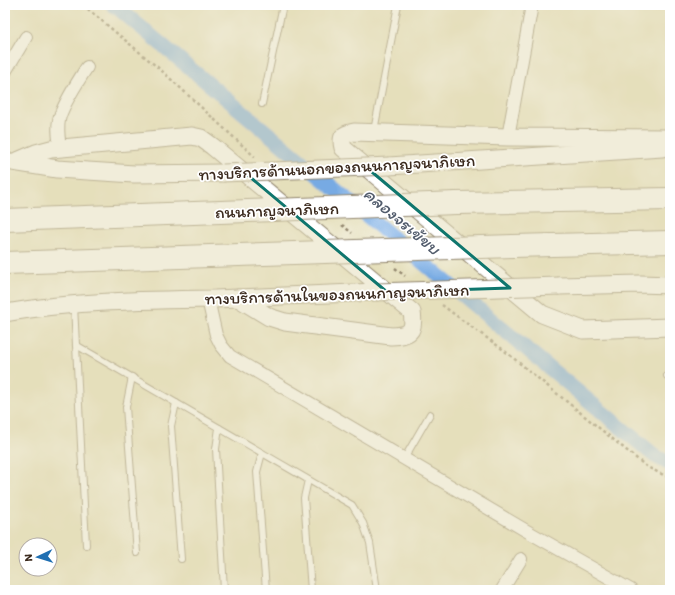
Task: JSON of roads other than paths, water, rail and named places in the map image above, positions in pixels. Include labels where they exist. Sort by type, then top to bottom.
[{"type":"highway","name":"ถนนกาญจนาภิเษก","points":[[5,220],[456,203],[670,199]]},
{"type":"highway","points":[[5,263],[670,242]]},
{"type":"main road","points":[[670,139],[508,137],[354,132],[345,134],[342,142],[343,148],[542,314],[583,330],[670,326]]},
{"type":"main road","points":[[10,161],[51,149],[192,136],[201,138],[412,312],[412,328],[407,333],[399,336],[391,336],[285,322],[269,317],[238,298]]},
{"type":"main road","name":"ทางบริการด้านนอกของถนนกาญจนาภิเษก","points":[[10,161],[57,170],[126,174],[222,173],[389,166],[670,139]]},
{"type":"main road","name":"ทางบริการด้านในของถนนกาญจนาภิเษก","points":[[5,313],[74,304],[140,300],[238,298],[559,286],[640,284],[670,285]]},
{"type":"street","points":[[508,137],[532,5]]},
{"type":"street","points":[[5,72],[26,37]]},
{"type":"street","points":[[60,148],[58,131],[59,118],[87,67]]},
{"type":"street","points":[[208,299],[216,334],[221,345],[230,356],[525,530],[631,590]]},
{"type":"street","points":[[502,590],[521,559]]},
{"type":"lane","points":[[262,104],[283,5]]},
{"type":"lane","points":[[374,132],[398,5]]},
{"type":"lane","points":[[74,304],[86,545]]},
{"type":"lane","points":[[76,345],[352,505],[363,523],[370,543],[377,590]]},
{"type":"lane","points":[[132,377],[126,408],[137,553]]},
{"type":"lane","points":[[176,403],[171,426],[181,559]]},
{"type":"lane","points":[[404,459],[430,414]]},
{"type":"lane","points":[[219,428],[216,449],[224,590]]},
{"type":"lane","points":[[262,453],[257,472],[266,590]]},
{"type":"lane","points":[[308,480],[304,498],[311,590]]},
{"type":"waterway","name":"คลองจรเข้ขบ","points":[[113,5],[655,456],[670,464]]}]
